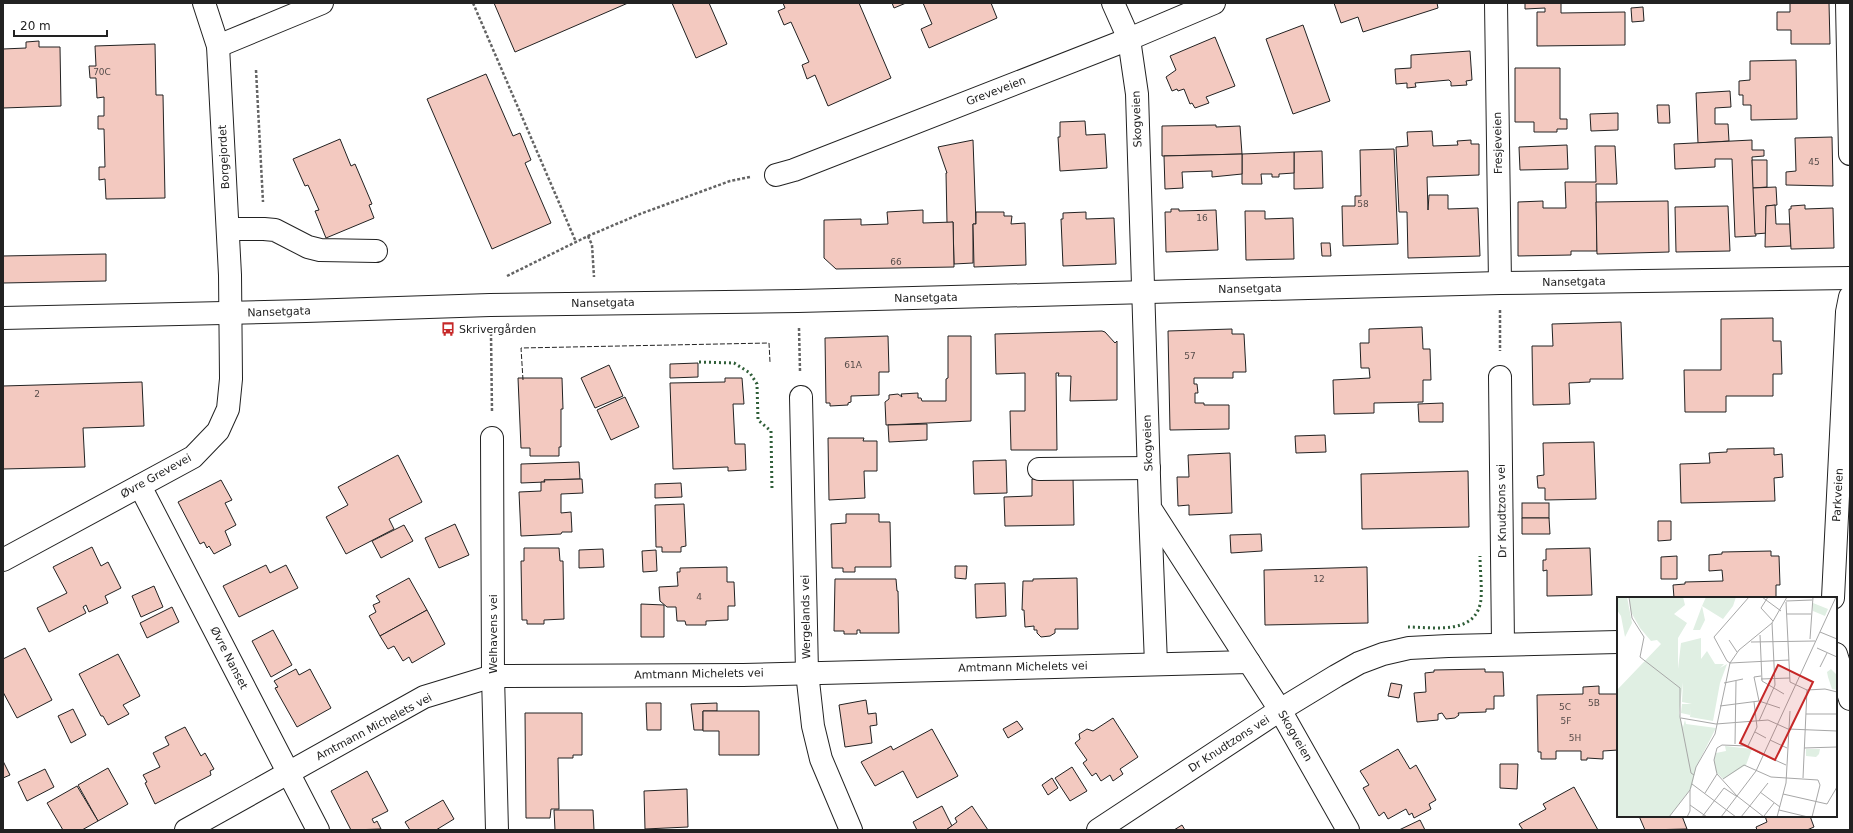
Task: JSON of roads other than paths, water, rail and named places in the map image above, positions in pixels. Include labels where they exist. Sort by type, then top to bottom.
[{"type":"street","name":"Borgejordet","points":[[204,3],[218,46],[228,230],[230,313]]},
{"type":"street","points":[[218,46],[322,3]]},
{"type":"street","name":"Skogveien","points":[[1113,3],[1129,39],[1137,94],[1142,292],[1150,508],[1280,710],[1348,830]]},
{"type":"street","name":"Greveveien","points":[[776,175],[794,170],[1129,39],[1214,3]]},
{"type":"street","name":"Fresjeveien","points":[[1496,3],[1500,283]]},
{"type":"street","points":[[1847,3],[1850,154]]},
{"type":"street","points":[[228,230],[275,230],[308,247],[320,250],[376,251]]},
{"type":"street","name":"Nansetgata","points":[[3,318],[230,313],[490,304],[798,300],[1500,283],[1850,278]]},
{"type":"street","name":"Parkveien","points":[[1833,597],[1846,429],[1848,312],[1850,297]]},
{"type":"street","name":"Øvre Grevevei","points":[[3,560],[193,457],[218,431],[228,409],[231,379],[230,313]]},
{"type":"street","name":"Dr Knudtzons vei","points":[[1500,377],[1503,644]]},
{"type":"street","name":"Wergelands vei","points":[[801,398],[807,672],[813,726],[821,759],[851,830]]},
{"type":"street","name":"Welhavens vei","points":[[492,438],[493,676],[497,830]]},
{"type":"street","points":[[1039,469],[1149,468]]},
{"type":"street","name":"Øvre Nanset","points":[[140,486],[318,830]]},
{"type":"street","points":[[1150,508],[1156,664]]},
{"type":"street","name":"Dr Knudtzons vei","points":[[1098,830],[1280,710],[1359,663],[1383,654],[1409,648],[1503,644],[1617,642]]},
{"type":"street","points":[[1837,657],[1850,699]]},
{"type":"street","name":"Amtmann Michelets vei","points":[[186,830],[424,697],[493,676],[743,675],[807,672],[1250,662]]},
{"type":"place","name":"Skrivergården","points":[[448,329]]}]
